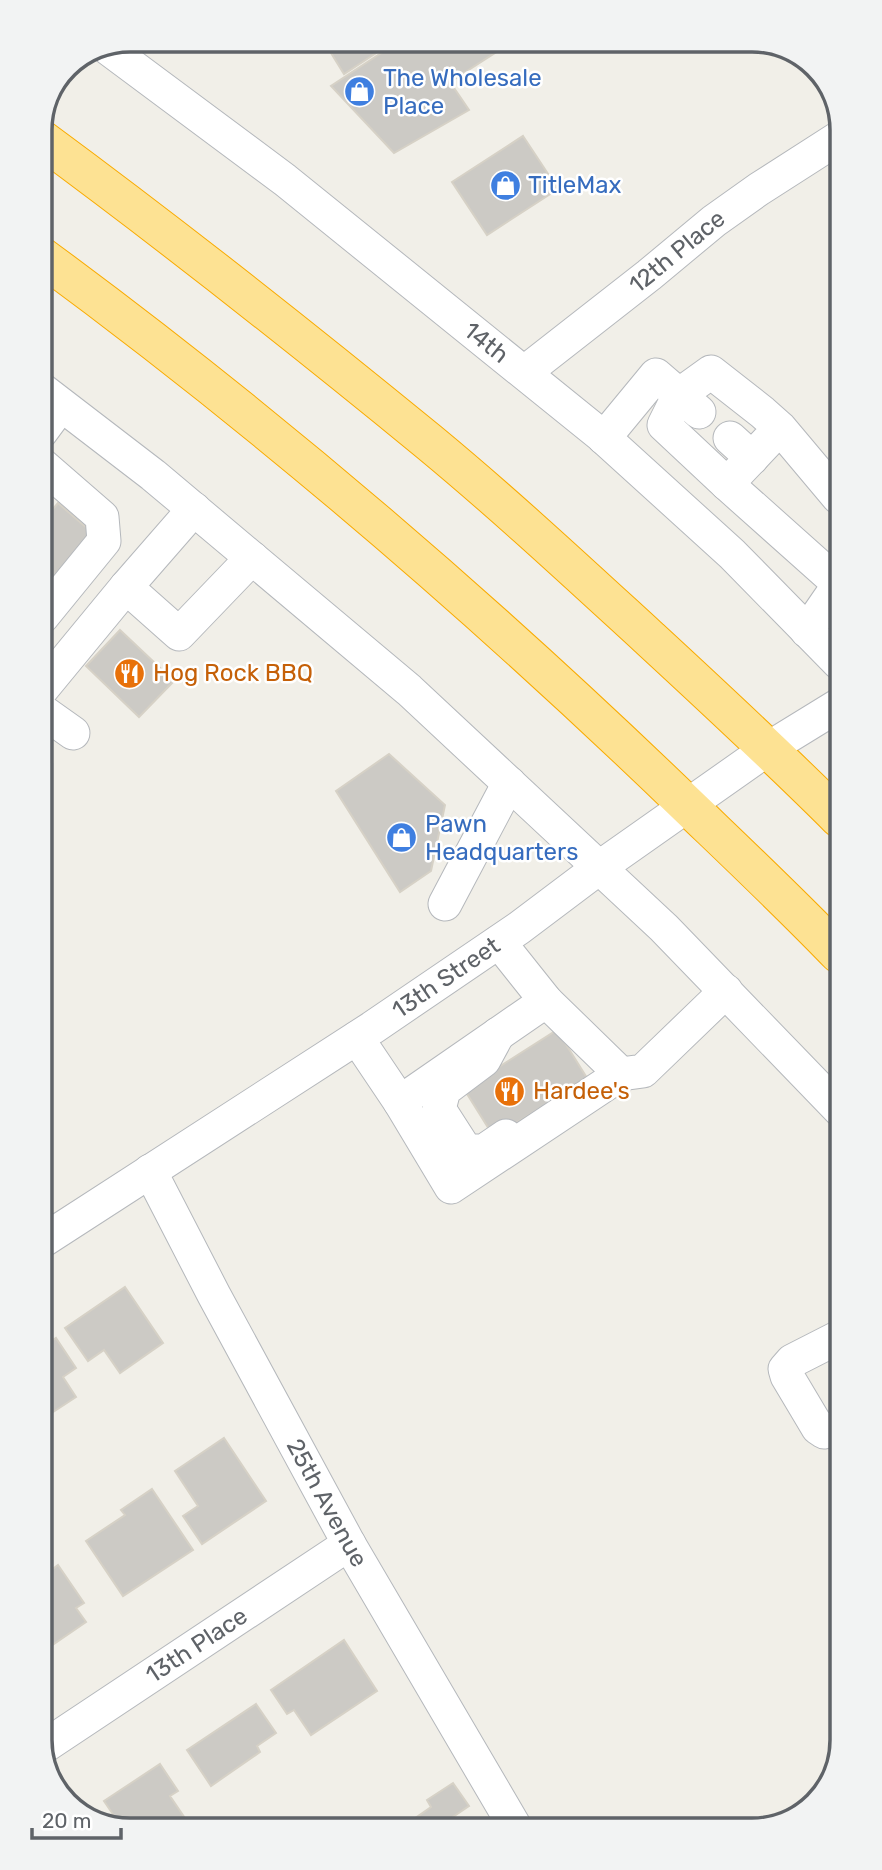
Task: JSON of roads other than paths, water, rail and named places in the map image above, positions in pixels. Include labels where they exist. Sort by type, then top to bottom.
[{"type":"highway","points":[[53,148],[176,239],[429,443],[563,559],[769,748],[830,809]]},
{"type":"highway","points":[[53,265],[212,388],[375,521],[543,669],[790,903],[830,945]]},
{"type":"street","name":"14th","points":[[116,54],[285,180],[604,438],[722,545],[830,654]]},
{"type":"street","name":"12th Place","points":[[525,372],[649,275],[714,220],[830,143]]},
{"type":"street","points":[[830,487],[780,428],[710,372],[689,404],[664,425],[830,578]]},
{"type":"street","points":[[604,438],[656,375],[689,404]]},
{"type":"street","points":[[53,398],[153,475],[409,690],[664,928],[830,1100]]},
{"type":"street","points":[[727,484],[741,448],[780,428]]},
{"type":"street","points":[[53,474],[102,517],[104,541],[53,604]]},
{"type":"street","points":[[53,676],[194,509]]},
{"type":"street","points":[[722,545],[757,512]]},
{"type":"street","points":[[126,587],[179,634],[252,558]]},
{"type":"street","points":[[807,631],[830,597]]},
{"type":"street","name":"13th Street","points":[[52,1235],[357,1038],[499,942],[769,748],[830,711]]},
{"type":"street","points":[[53,719],[73,733]]},
{"type":"street","points":[[445,904],[509,783]]},
{"type":"street","points":[[499,942],[546,1001],[621,1074]]},
{"type":"street","points":[[357,1038],[400,1102],[451,1187],[621,1074],[643,1071],[726,991]]},
{"type":"street","points":[[400,1102],[546,1001]]},
{"type":"street","points":[[498,1034],[484,1060],[444,1090],[439,1109],[466,1151],[484,1151],[545,1111],[558,1116]]},
{"type":"street","name":"25th Avenue","points":[[150,1171],[349,1544],[509,1818]]},
{"type":"street","points":[[830,1342],[792,1361],[785,1369],[817,1428],[824,1432],[830,1430]]},
{"type":"street","name":"13th Place","points":[[52,1741],[349,1544]]},
{"type":"place","name":"The Wholesale Place","points":[[360,92]]},
{"type":"place","name":"TitleMax","points":[[505,185]]},
{"type":"place","name":"Hog Rock BBQ","points":[[130,673]]},
{"type":"place","name":"Pawn Headquarters","points":[[402,838]]},
{"type":"place","name":"Hardee's","points":[[510,1091]]}]
